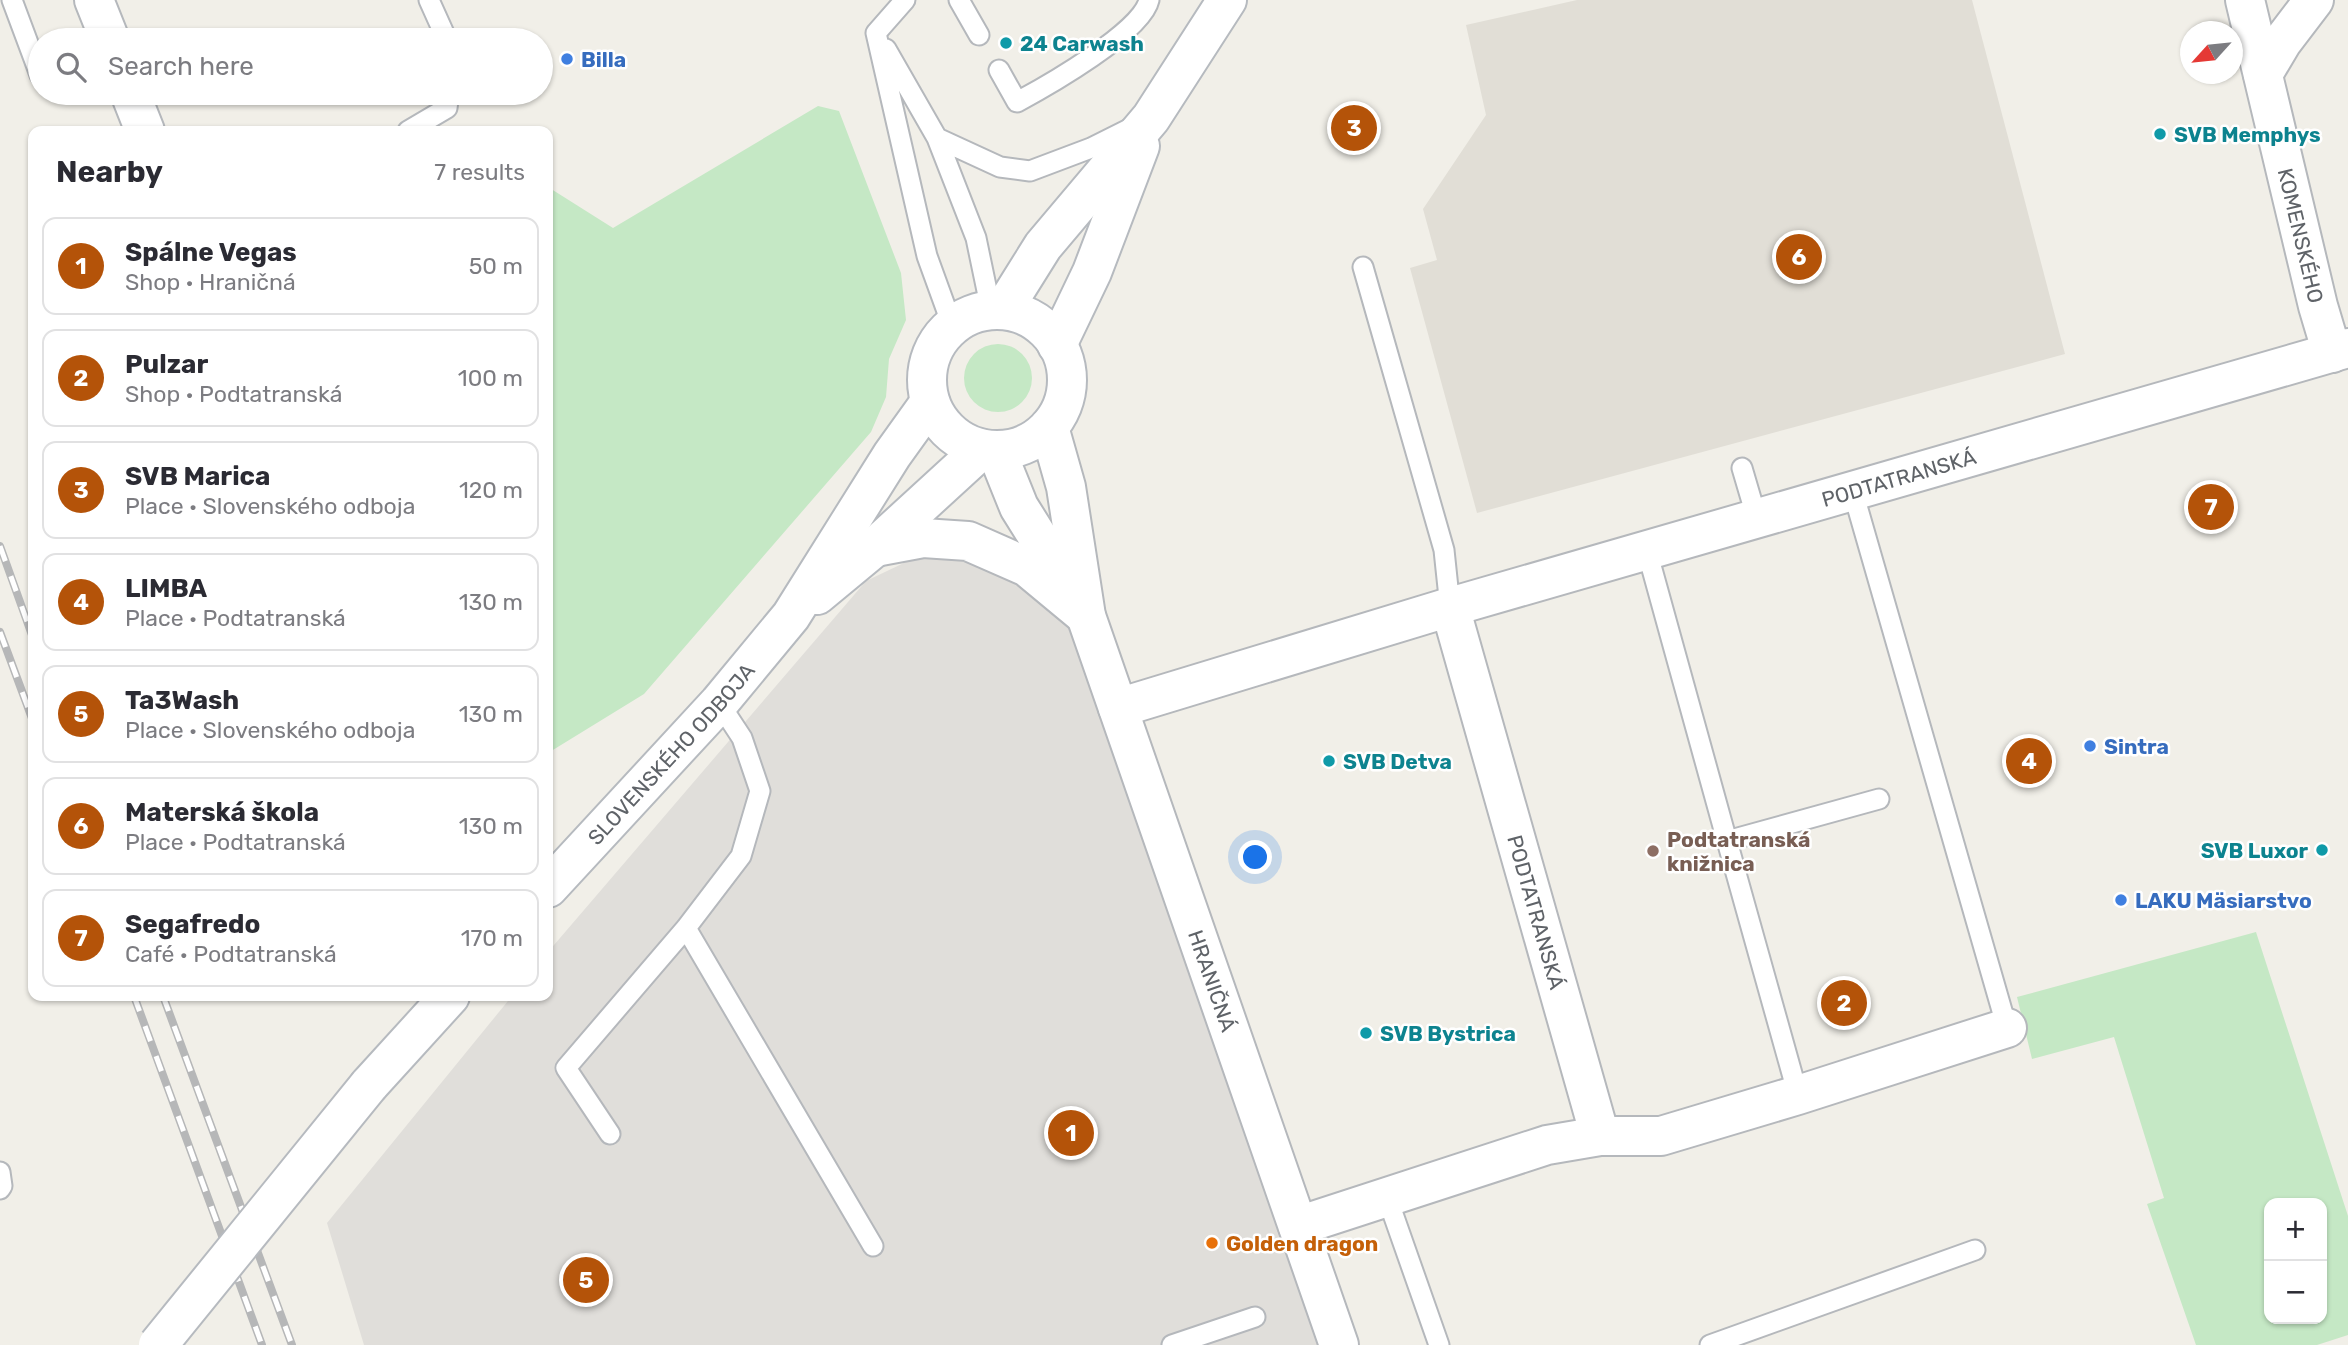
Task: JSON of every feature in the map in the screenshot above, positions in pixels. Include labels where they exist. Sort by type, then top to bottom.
[{"type":"street","points":[[94,0],[105,28]]},
{"type":"street","points":[[997,310],[1043,246],[1151,118],[1227,0]]},
{"type":"street","name":"KOMENSKÉHO","points":[[2245,0],[2318,306],[2340,351]]},
{"type":"street","points":[[2263,74],[2282,42],[2314,0]]},
{"type":"street","points":[[135,105],[143,126]]},
{"type":"street","points":[[1058,345],[1093,272],[1151,118]]},
{"type":"street","points":[[997,310],[1024,316],[1043,327],[1058,345],[1066,365],[1067,387],[1061,408],[1049,427],[1034,440],[1016,448],[989,450],[964,443],[950,432],[938,419],[930,402],[926,382],[929,360],[938,341],[952,326],[970,315],[997,310]]},
{"type":"street","name":"PODTATRANSKÁ","points":[[1118,708],[1450,607],[2340,351]]},
{"type":"street","name":"SLOVENSKÉHO ODBOJA","points":[[553,883],[719,703],[791,616],[892,455],[930,402]]},
{"type":"street","name":"HRANIČNÁ","points":[[1049,427],[1066,487],[1086,616],[1339,1345]]},
{"type":"street","name":"SLOVENSKÉHO ODBOJA","points":[[791,616],[989,450]]},
{"type":"street","name":"HRANIČNÁ","points":[[989,450],[1019,508],[1086,616]]},
{"type":"street","points":[[875,547],[923,538],[968,541],[1027,567],[1086,616]]},
{"type":"street","name":"PODTATRANSKÁ","points":[[1450,607],[1600,1136]]},
{"type":"street","points":[[158,1345],[369,1085],[445,1001]]},
{"type":"street","points":[[1298,1226],[1547,1145],[1600,1136],[1661,1136],[2007,1028]]},
{"type":"lane","points":[[12,0],[28,43]]},
{"type":"lane","points":[[429,0],[442,28]]},
{"type":"lane","points":[[876,33],[905,0]]},
{"type":"lane","points":[[959,0],[979,35]]},
{"type":"lane","points":[[999,70],[1017,102],[1091,58],[1137,20],[1149,0]]},
{"type":"lane","points":[[876,33],[937,138],[976,238],[997,310]]},
{"type":"lane","points":[[876,33],[927,256],[952,326]]},
{"type":"lane","points":[[416,126],[447,108],[447,105]]},
{"type":"lane","points":[[937,138],[1000,167],[1030,171],[1091,148],[1151,118]]},
{"type":"lane","name":"PODTATRANSKÁ","points":[[1363,267],[1444,550],[1450,607]]},
{"type":"lane","points":[[1742,468],[1757,519]]},
{"type":"lane","points":[[1853,492],[2007,1028]]},
{"type":"lane","points":[[1647,551],[1798,1095]]},
{"type":"lane","points":[[610,1134],[566,1068],[686,928],[741,856],[760,791],[742,738],[719,703]]},
{"type":"lane","points":[[1727,841],[1879,799]]},
{"type":"lane","points":[[686,928],[873,1246]]},
{"type":"lane","points":[[0,1172],[0,1189]]},
{"type":"lane","points":[[1387,1197],[1439,1345]]},
{"type":"lane","points":[[1710,1345],[1975,1250]]},
{"type":"lane","points":[[1172,1345],[1255,1317]]},
{"type":"shaded area","points":[[1577,0],[1972,0],[2065,354],[1477,513],[1410,268],[1437,260],[1423,209],[1486,115],[1466,25]]},
{"type":"shaded area","points":[[927,552],[998,567],[1118,652],[1357,1345],[364,1345],[327,1223],[508,1001],[553,1001],[553,946],[866,581]]},
{"type":"green space","points":[[818,106],[839,111],[901,273],[906,320],[889,359],[886,397],[871,432],[644,694],[553,750],[553,190],[613,228]]},
{"type":"green space","points":[[998,344],[1011,347],[1022,354],[1029,365],[1032,378],[1029,391],[1022,402],[1011,409],[998,412],[985,409],[974,402],[967,391],[964,378],[967,365],[974,354],[985,347]]},
{"type":"green space","points":[[2256,932],[2348,1216],[2348,1335],[2317,1345],[2196,1345],[2147,1204],[2164,1198],[2114,1037],[2032,1059],[2017,997]]},
{"type":"railway","points":[[0,546],[28,624]]},
{"type":"railway","points":[[0,632],[28,708]]},
{"type":"railway","points":[[136,1001],[262,1345]]},
{"type":"railway","points":[[165,1001],[292,1345]]},
{"type":"place","name":"24 Carwash","points":[[1006,43]]},
{"type":"place","name":"Billa","points":[[567,59]]},
{"type":"place","name":"SVB Marica","points":[[1354,128]]},
{"type":"place","name":"SVB Memphys","points":[[2160,134]]},
{"type":"place","name":"Materská škola","points":[[1799,257]]},
{"type":"place","name":"Segafredo","points":[[2211,507]]},
{"type":"place","name":"Sintra","points":[[2090,746]]},
{"type":"place","name":"SVB Detva","points":[[1329,761]]},
{"type":"place","name":"LIMBA","points":[[2029,761]]},
{"type":"place","name":"SVB Luxor","points":[[2322,850]]},
{"type":"place","name":"Podtatranská knižnica","points":[[1653,851]]},
{"type":"place","name":"LAKU Mäsiarstvo","points":[[2121,900]]},
{"type":"place","name":"Pulzar","points":[[1844,1003]]},
{"type":"place","name":"SVB Bystrica","points":[[1366,1033]]},
{"type":"place","name":"Spálne Vegas","points":[[1071,1133]]},
{"type":"place","name":"Golden dragon","points":[[1212,1243]]},
{"type":"place","name":"Ta3Wash","points":[[586,1280]]}]
